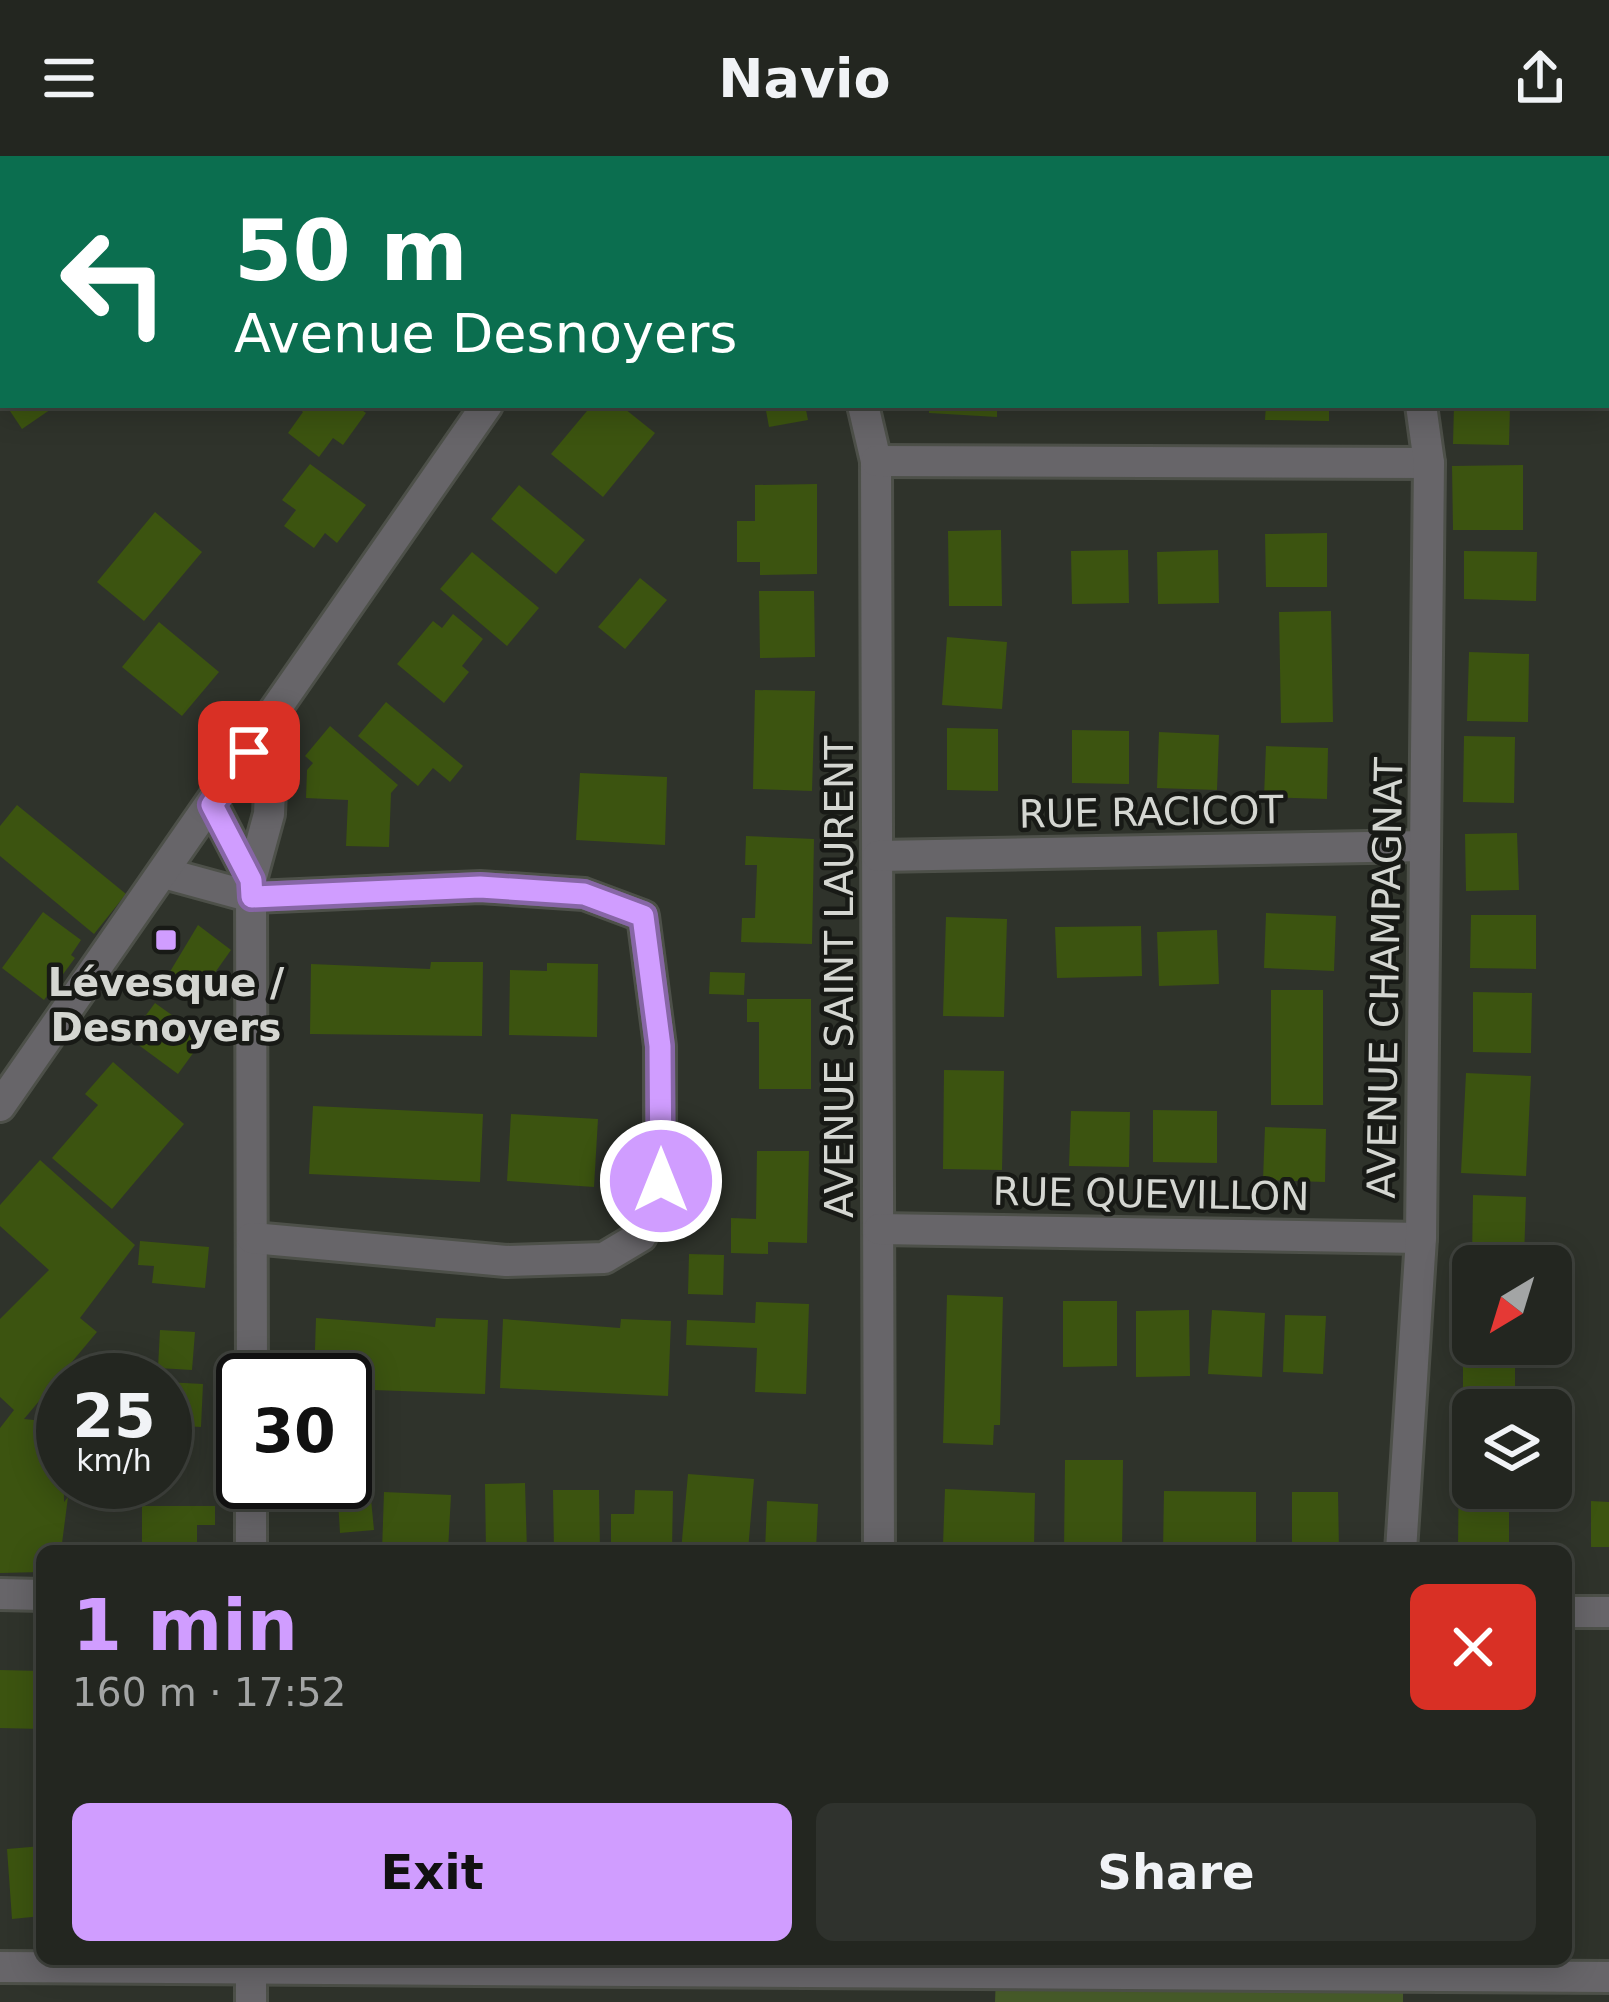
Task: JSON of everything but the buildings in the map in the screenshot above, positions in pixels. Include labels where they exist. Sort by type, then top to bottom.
[{"type":"street","points":[[0,1106],[485,408]]},
{"type":"street","name":"AVENUE SAINT LAURENT","points":[[864,408],[876,461],[879,1545]]},
{"type":"street","name":"AVENUE CHAMPAGNAT","points":[[1401,1545],[1421,1238],[1429,463],[1421,408]]},
{"type":"street","points":[[876,461],[1429,463]]},
{"type":"street","points":[[252,1353],[251,889],[269,814],[273,718]]},
{"type":"street","points":[[212,805],[251,889]]},
{"type":"street","name":"RUE RACICOT","points":[[878,856],[1425,846]]},
{"type":"street","points":[[164,873],[251,889],[480,887],[584,894],[643,916],[660,1046],[661,1181],[641,1236],[604,1258],[506,1261],[252,1238]]},
{"type":"street","name":"RUE QUEVILLON","points":[[879,1228],[1421,1238]]},
{"type":"street","points":[[251,1509],[251,1545]]},
{"type":"street","points":[[0,1594],[36,1594]]},
{"type":"street","points":[[1572,1612],[1609,1612]]},
{"type":"street","points":[[0,1967],[167,1965]]},
{"type":"street","points":[[251,1965],[251,2002]]},
{"type":"street","points":[[328,1965],[1403,1979],[1609,1977]]},
{"type":"green space","points":[[1403,1975],[1403,2002],[995,2002],[996,1976]]},
{"type":"place","name":"Lévesque / Desnoyers","points":[[166,940]]},
{"type":"route","points":[[249,752],[212,805],[251,880],[252,897],[480,887],[584,894],[643,916],[660,1046],[661,1181]]}]
